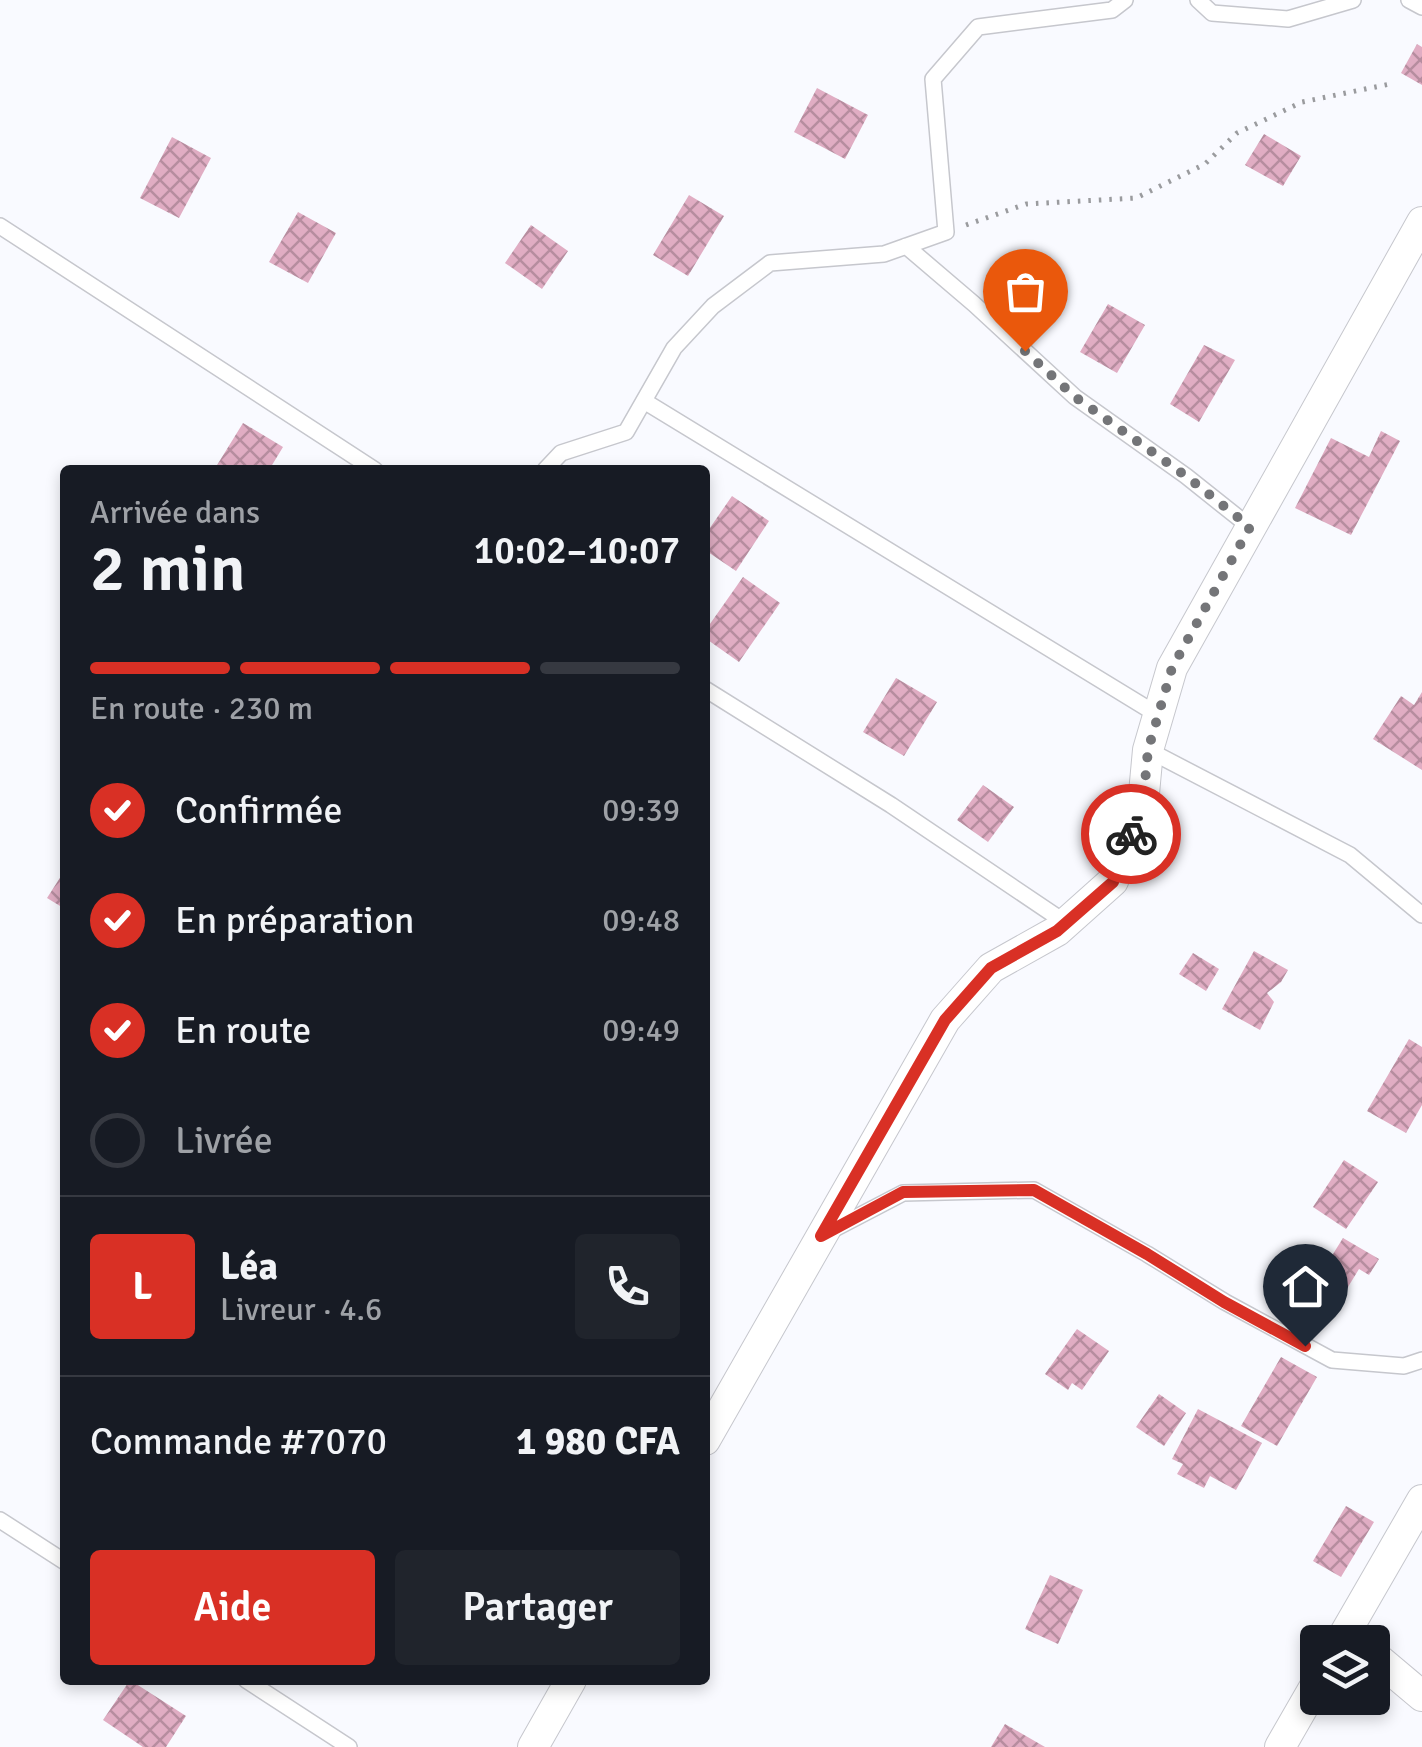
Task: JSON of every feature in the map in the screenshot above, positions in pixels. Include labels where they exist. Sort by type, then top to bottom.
[{"type":"street","points":[[710,1431],[945,1020],[991,968],[1057,931],[1113,882],[1143,804],[1148,750],[1172,668],[1422,222]]},
{"type":"street","points":[[1355,1625],[1422,1500]]},
{"type":"street","points":[[1390,1669],[1422,1696]]},
{"type":"street","points":[[533,1747],[568,1685]]},
{"type":"street","points":[[1280,1747],[1300,1712]]},
{"type":"lane","points":[[550,465],[561,454],[626,432],[674,348],[713,306],[770,263],[884,254],[946,232],[933,79],[978,27],[1112,10],[1125,0]]},
{"type":"lane","points":[[1198,0],[1212,13],[1288,19],[1353,0]]},
{"type":"lane","points":[[1409,0],[1422,7]]},
{"type":"lane","points":[[0,226],[367,465]]},
{"type":"lane","points":[[906,246],[1075,397],[1250,527]]},
{"type":"lane","points":[[644,401],[1158,715]]},
{"type":"lane","points":[[710,693],[891,805],[1066,924]]},
{"type":"lane","points":[[1148,750],[1350,855],[1422,915]]},
{"type":"lane","points":[[821,1236],[903,1192],[1034,1190],[1224,1302],[1332,1360],[1404,1366],[1422,1360]]},
{"type":"lane","points":[[0,1520],[60,1559]]},
{"type":"lane","points":[[254,1685],[349,1747]]},
{"type":"path","points":[[946,232],[1026,204],[1136,198],[1205,164],[1237,133],[1302,102],[1390,84]]},
{"type":"building","points":[[1417,44],[1422,47],[1422,85],[1401,73]]},
{"type":"building","points":[[817,88],[868,115],[845,159],[794,132]]},
{"type":"building","points":[[1264,134],[1301,156],[1283,186],[1245,165]]},
{"type":"building","points":[[172,137],[211,158],[179,218],[140,198]]},
{"type":"building","points":[[689,195],[724,216],[688,276],[653,255]]},
{"type":"building","points":[[298,212],[336,233],[308,283],[269,262]]},
{"type":"building","points":[[531,225],[568,251],[542,289],[505,263]]},
{"type":"building","points":[[1108,304],[1145,325],[1117,373],[1080,352]]},
{"type":"building","points":[[1204,345],[1235,360],[1199,422],[1170,404]]},
{"type":"building","points":[[243,423],[283,447],[272,465],[217,465]]},
{"type":"building","points":[[1381,431],[1400,441],[1351,535],[1295,508],[1331,438],[1369,457]]},
{"type":"building","points":[[732,496],[769,521],[736,571],[710,553],[710,528]]},
{"type":"building","points":[[743,577],[780,603],[739,662],[710,642],[710,624]]},
{"type":"building","points":[[896,678],[937,702],[904,756],[863,732]]},
{"type":"building","points":[[1422,692],[1422,770],[1373,739],[1401,696],[1414,705]]},
{"type":"building","points":[[983,785],[1014,807],[988,842],[957,820]]},
{"type":"building","points":[[60,878],[60,906],[47,898]]},
{"type":"building","points":[[1254,951],[1288,970],[1267,993],[1274,1002],[1260,1030],[1222,1009]]},
{"type":"building","points":[[1193,953],[1219,969],[1206,991],[1179,974]]},
{"type":"building","points":[[1409,1039],[1422,1047],[1422,1105],[1406,1133],[1367,1111]]},
{"type":"building","points":[[1344,1160],[1378,1182],[1346,1229],[1313,1207]]},
{"type":"building","points":[[1343,1238],[1379,1259],[1369,1275],[1359,1269],[1329,1318],[1303,1302]]},
{"type":"building","points":[[1077,1329],[1109,1351],[1082,1390],[1072,1383],[1068,1390],[1045,1374]]},
{"type":"building","points":[[1281,1357],[1317,1377],[1277,1446],[1241,1426]]},
{"type":"building","points":[[1159,1394],[1186,1413],[1164,1446],[1136,1427]]},
{"type":"building","points":[[1198,1409],[1262,1443],[1236,1490],[1210,1476],[1204,1488],[1177,1474],[1183,1464],[1172,1459]]},
{"type":"building","points":[[1346,1506],[1374,1522],[1341,1577],[1313,1561]]},
{"type":"building","points":[[1050,1575],[1083,1590],[1058,1644],[1025,1629]]},
{"type":"building","points":[[127,1685],[138,1685],[186,1716],[166,1747],[143,1747],[103,1720]]},
{"type":"building","points":[[1005,1724],[1045,1747],[991,1747]]},
{"type":"way so far","points":[[1025,351],[1075,397],[1250,527],[1172,668],[1148,750],[1143,804],[1131,834]]},
{"type":"route","points":[[1131,834],[1113,882],[1057,931],[991,968],[945,1020],[821,1236],[903,1192],[1034,1190],[1305,1346]]}]
